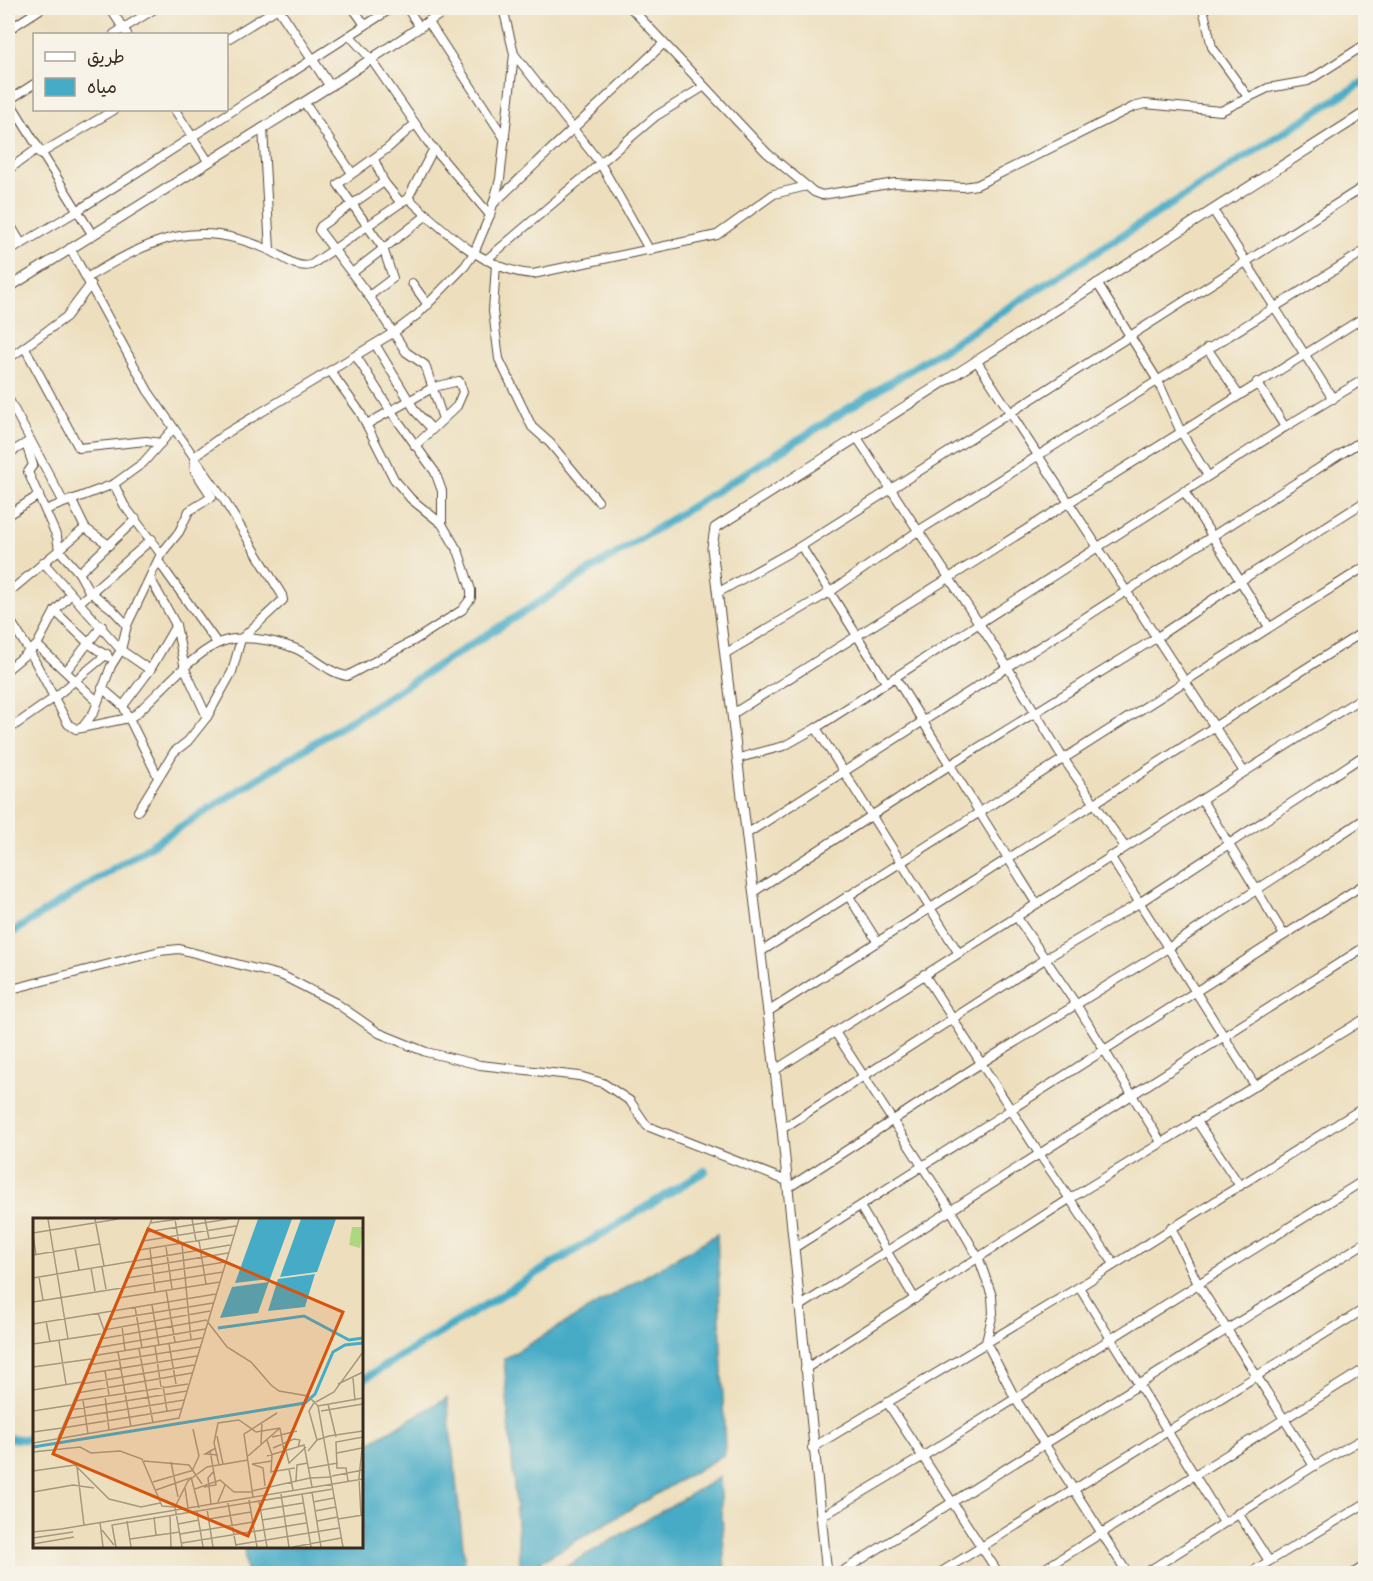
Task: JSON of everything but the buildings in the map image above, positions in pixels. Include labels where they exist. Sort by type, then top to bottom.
[{"type":"street","points":[[8,30],[42,8]]},
{"type":"street","points":[[110,8],[125,32],[156,8]]},
{"type":"street","points":[[228,39],[278,8],[330,86]]},
{"type":"street","points":[[353,8],[365,25]]},
{"type":"street","points":[[8,252],[78,211],[392,8]]},
{"type":"street","points":[[407,8],[424,23],[505,139]]},
{"type":"street","points":[[8,288],[330,86],[449,8]]},
{"type":"street","points":[[194,457],[233,428],[332,372],[393,333],[428,305],[465,266],[474,253],[490,215],[500,179],[505,139],[514,54],[502,8]]},
{"type":"street","points":[[631,8],[767,153],[807,186],[822,195],[895,183],[963,187],[977,185],[1133,106],[1145,104],[1221,111],[1268,88],[1308,81],[1365,44]]},
{"type":"street","points":[[1203,8],[1205,25],[1212,47],[1248,97]]},
{"type":"street","points":[[350,36],[371,59],[415,124],[490,215]]},
{"type":"street","points":[[492,205],[663,44]]},
{"type":"street","points":[[514,54],[600,163],[650,250]]},
{"type":"street","points":[[33,85],[8,99],[92,234]]},
{"type":"street","points":[[486,260],[656,116],[703,87]]},
{"type":"street","points":[[303,102],[352,173]]},
{"type":"street","points":[[8,170],[112,111]]},
{"type":"street","points":[[176,111],[208,161]]},
{"type":"street","points":[[826,1574],[769,1011],[740,758],[712,548],[715,528],[1365,112]]},
{"type":"street","points":[[369,296],[393,278],[383,248],[338,186],[415,124]]},
{"type":"street","points":[[263,128],[270,250]]},
{"type":"street","points":[[8,359],[66,316],[89,281],[149,243],[194,233],[232,237],[270,250],[304,267],[333,250],[405,200],[434,148]]},
{"type":"street","points":[[374,159],[384,182],[474,253],[520,273],[533,274],[717,235],[774,194],[807,186]]},
{"type":"street","points":[[384,182],[319,228],[409,355],[425,365],[443,419]]},
{"type":"street","points":[[719,592],[801,546],[1365,185]]},
{"type":"street","points":[[1214,210],[1333,399]]},
{"type":"street","points":[[352,273],[426,215]]},
{"type":"street","points":[[8,221],[21,243]]},
{"type":"street","points":[[70,248],[143,382],[194,457],[283,600],[278,608],[241,639],[231,672],[207,717],[188,741],[174,752],[138,811]]},
{"type":"street","points":[[726,653],[830,592],[918,531],[1158,381],[1275,304],[1365,250]]},
{"type":"street","points":[[496,264],[493,326],[498,359],[532,427],[550,443],[598,501]]},
{"type":"street","points":[[412,283],[428,305]]},
{"type":"street","points":[[1097,283],[1158,381],[1180,430],[1208,476]]},
{"type":"street","points":[[734,713],[1180,430],[1365,316]]},
{"type":"street","points":[[375,344],[411,401],[432,429]]},
{"type":"street","points":[[25,348],[79,448],[146,441],[161,443]]},
{"type":"street","points":[[1207,348],[1238,394]]},
{"type":"street","points":[[356,356],[440,484],[442,525]]},
{"type":"street","points":[[976,360],[1244,772]]},
{"type":"street","points":[[8,617],[30,652],[68,724],[76,729],[129,718],[217,643],[241,639],[294,648],[347,676],[416,640],[462,610],[471,598],[464,566],[442,525],[411,499],[394,479],[367,424],[332,372]]},
{"type":"street","points":[[740,758],[784,746],[816,728],[1097,546],[1365,378]]},
{"type":"street","points":[[367,424],[434,387],[456,381],[463,387],[460,402],[415,446]]},
{"type":"street","points":[[1257,382],[1285,427]]},
{"type":"street","points":[[8,398],[29,442],[85,528],[109,545]]},
{"type":"street","points":[[45,510],[114,484],[142,463],[173,429]]},
{"type":"street","points":[[856,436],[1007,666],[1063,758],[1125,847]]},
{"type":"street","points":[[748,832],[844,773],[921,721],[1365,438]]},
{"type":"street","points":[[8,454],[29,442]]},
{"type":"street","points":[[29,442],[33,465],[28,472],[57,537],[59,550],[80,573],[89,591],[112,609],[127,626]]},
{"type":"street","points":[[82,728],[89,721],[111,666],[121,650],[127,626],[160,558],[189,512],[212,497],[195,471],[194,457]]},
{"type":"street","points":[[114,484],[152,539],[160,558],[217,643]]},
{"type":"street","points":[[1184,491],[1269,627]]},
{"type":"street","points":[[8,515],[39,495]]},
{"type":"street","points":[[755,891],[950,765],[1156,638],[1240,580],[1365,501]]},
{"type":"street","points":[[80,573],[136,519]]},
{"type":"street","points":[[8,593],[85,528]]},
{"type":"street","points":[[80,602],[89,591],[152,539]]},
{"type":"street","points":[[801,546],[886,682]]},
{"type":"street","points":[[43,562],[121,650],[150,670]]},
{"type":"street","points":[[762,951],[1365,566]]},
{"type":"street","points":[[150,578],[176,625],[185,669],[207,717]]},
{"type":"street","points":[[8,669],[37,645],[55,611],[71,594]]},
{"type":"street","points":[[55,611],[88,643],[106,654],[111,666]]},
{"type":"street","points":[[123,706],[150,670],[176,625]]},
{"type":"street","points":[[66,671],[102,626]]},
{"type":"street","points":[[769,1011],[1365,630]]},
{"type":"street","points":[[37,645],[97,701]]},
{"type":"street","points":[[8,730],[54,698],[106,654]]},
{"type":"street","points":[[895,677],[1036,903]]},
{"type":"street","points":[[102,688],[123,706],[158,777]]},
{"type":"street","points":[[774,1070],[1365,695]]},
{"type":"street","points":[[816,728],[958,952]]},
{"type":"street","points":[[782,1129],[1046,959],[1139,903],[1365,754]]},
{"type":"street","points":[[1202,800],[1284,935]]},
{"type":"street","points":[[788,1184],[894,1121],[983,1062],[1168,948],[1365,818]]},
{"type":"street","points":[[1110,856],[1254,1084]]},
{"type":"street","points":[[794,1248],[861,1208],[1102,1049],[1197,992],[1365,883]]},
{"type":"street","points":[[848,896],[877,941]]},
{"type":"street","points":[[1016,916],[1076,1004],[1161,1142]]},
{"type":"street","points":[[799,1306],[1133,1097],[1365,946]]},
{"type":"street","points":[[8,990],[160,951],[179,949],[210,955],[283,976],[336,1003],[379,1033],[426,1052],[480,1065],[579,1076],[603,1083],[630,1101],[647,1126],[788,1184]]},
{"type":"street","points":[[924,974],[983,1062],[1040,1155],[1114,1264]]},
{"type":"street","points":[[806,1369],[1071,1198],[1365,1018]]},
{"type":"street","points":[[835,1032],[952,1212],[979,1258],[992,1296],[993,1313],[986,1342],[1015,1398],[1128,1574]]},
{"type":"street","points":[[812,1448],[1079,1287],[1365,1106]]},
{"type":"street","points":[[1196,1120],[1240,1186]]},
{"type":"street","points":[[821,1517],[922,1457],[1365,1179]]},
{"type":"street","points":[[861,1208],[915,1299]]},
{"type":"street","points":[[1171,1227],[1198,1284],[1314,1466]]},
{"type":"street","points":[[838,1574],[1043,1442],[1365,1242]]},
{"type":"street","points":[[1079,1287],[1224,1522]]},
{"type":"street","points":[[938,1574],[1365,1308]]},
{"type":"street","points":[[1036,1574],[1365,1368]]},
{"type":"street","points":[[887,1402],[999,1574]]},
{"type":"street","points":[[1148,1572],[1238,1513],[1365,1437]]},
{"type":"street","points":[[1248,1574],[1365,1503]]},
{"type":"street","points":[[1238,1513],[1269,1561]]},
{"type":"street","points":[[1352,1574],[1365,1565]]},
{"type":"water","points":[[717,1234],[725,1454],[521,1573],[504,1359]]},
{"type":"water","points":[[447,1398],[466,1573],[246,1573],[244,1548],[363,1548],[363,1446]]},
{"type":"water","points":[[720,1477],[725,1573],[555,1573]]},
{"type":"waterway","points":[[8,935],[972,331],[1366,80]]},
{"type":"waterway","points":[[363,1379],[705,1171]]},
{"type":"waterway","points":[[8,1438],[33,1440]]}]
